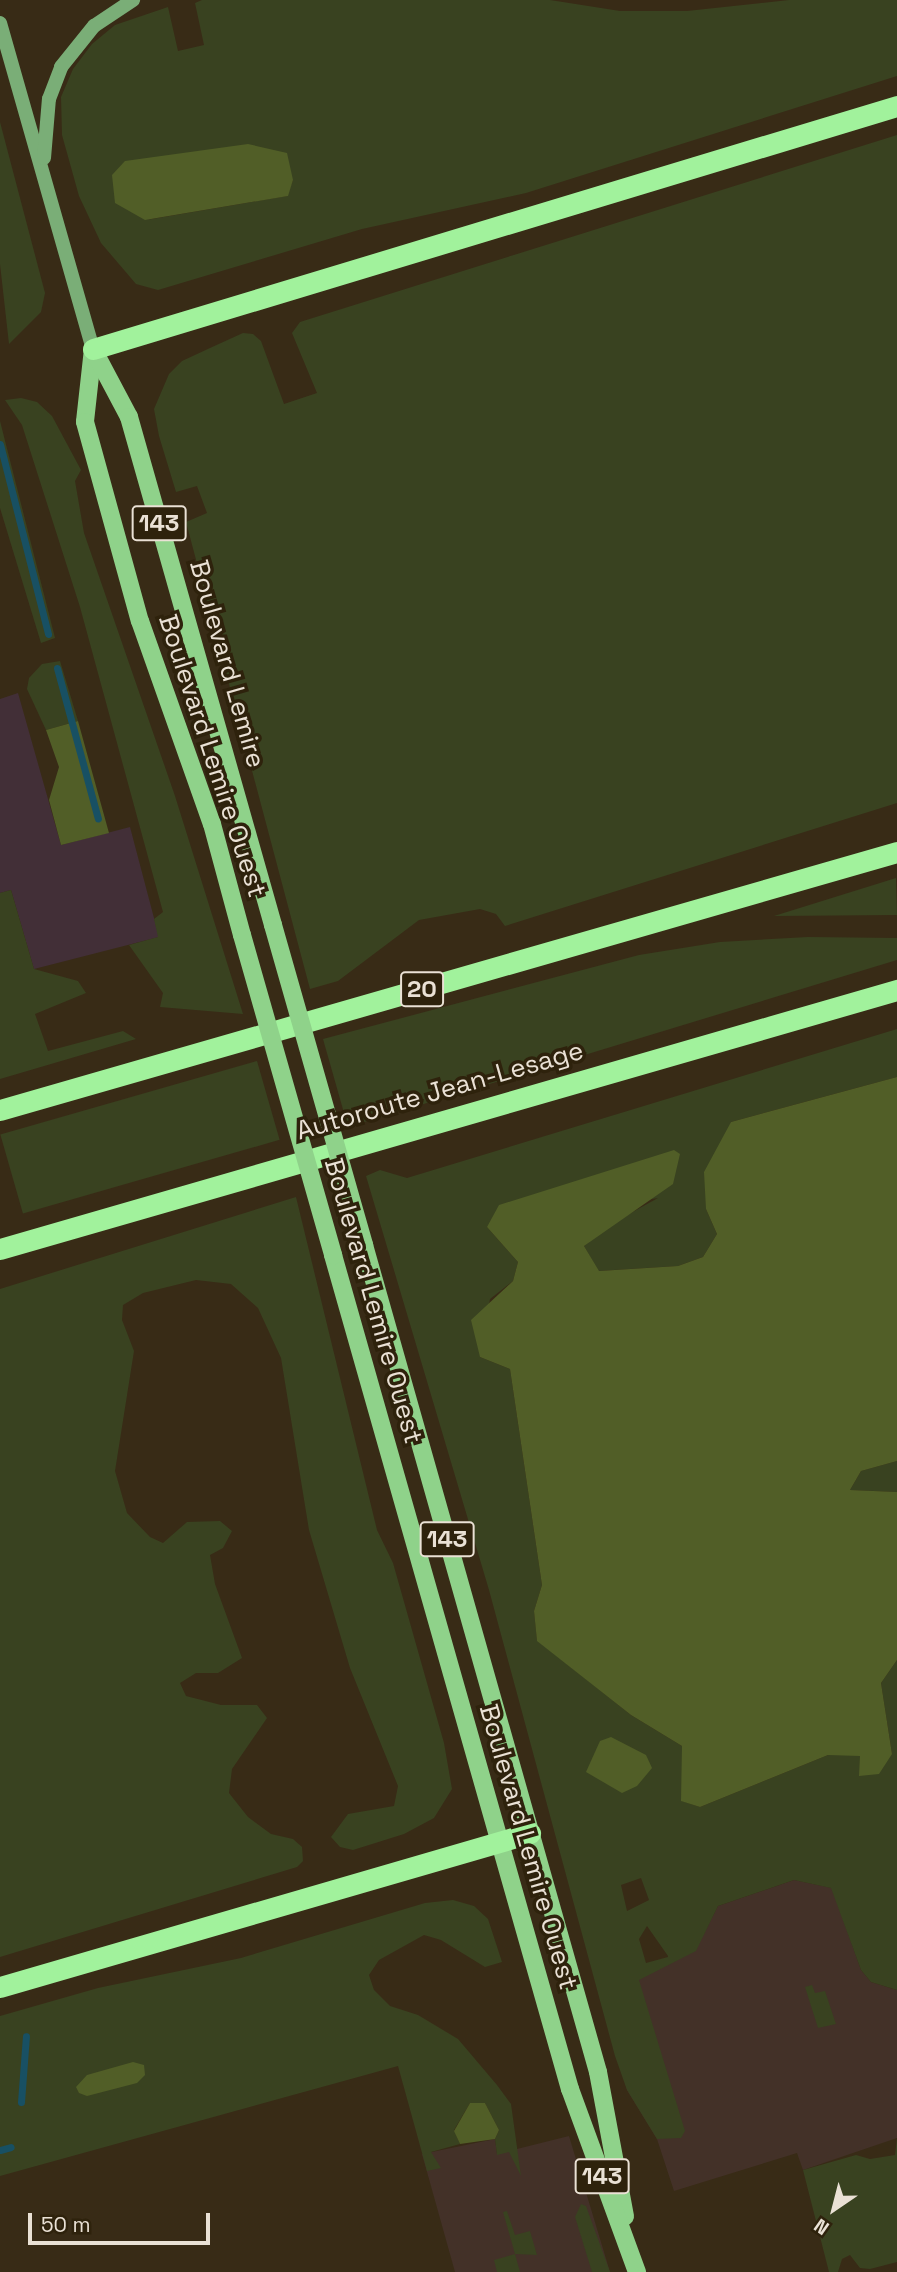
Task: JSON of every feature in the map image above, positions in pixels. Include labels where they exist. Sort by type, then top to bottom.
[{"type":"highway","points":[[93,349],[897,106]]},
{"type":"highway","points":[[784,885],[897,840]]},
{"type":"highway","name":"20","points":[[0,1111],[897,852]]},
{"type":"highway","name":"Autoroute Jean-Lesage","points":[[0,1249],[897,990]]},
{"type":"highway","points":[[0,1987],[530,1833]]},
{"type":"main road","points":[[44,177],[46,119],[61,67],[94,26],[133,0]]},
{"type":"main road","name":"Boulevard Lemire","points":[[0,23],[93,349],[129,417],[364,1245]]},
{"type":"main road","name":"Boulevard Lemire Ouest","points":[[93,349],[85,422],[140,621],[212,824],[498,1843],[570,2089],[636,2268]]},
{"type":"main road","name":"Boulevard Lemire Ouest","points":[[364,1245],[598,2072],[636,2268]]},
{"type":"shaded area","points":[[18,693],[61,845],[130,827],[159,937],[34,969],[11,890],[0,893],[0,699]]},
{"type":"shaded area","points":[[794,1880],[832,1888],[861,1970],[871,1982],[897,1990],[897,2138],[803,2170],[797,2153],[674,2191],[657,2139],[627,2090],[599,1995],[695,1951],[718,1906]]},
{"type":"shaded area","points":[[569,2136],[610,2272],[455,2272],[422,2154],[495,2139],[497,2154]]},
{"type":"green space","points":[[202,0],[550,0],[620,11],[687,11],[789,0],[897,0],[897,76],[526,193],[362,229],[158,290],[136,284],[101,243],[79,196],[62,135],[61,97],[73,69],[92,44],[115,25],[168,7],[178,51],[204,45],[195,3]],"holes":[[[293,180],[287,196],[146,220]]]},
{"type":"green space","points":[[0,122],[45,293],[41,312],[9,344],[0,264]]},
{"type":"green space","points":[[897,135],[897,803],[505,926],[496,914],[480,909],[419,920],[338,981],[310,989],[186,522],[207,513],[197,486],[176,492],[159,436],[154,409],[169,374],[182,361],[243,333],[253,334],[261,341],[284,404],[317,393],[292,333],[300,322]]},
{"type":"green space","points":[[248,144],[287,153],[293,180],[288,196],[145,220],[115,203],[112,175],[125,161]]},
{"type":"green space","points":[[21,398],[37,402],[52,416],[81,470],[75,481],[84,533],[175,796],[243,1014],[160,1007],[163,993],[129,945],[158,937],[154,919],[163,912],[80,607],[22,425],[5,400]]},
{"type":"green space","points":[[0,421],[55,638],[41,643],[0,508]]},
{"type":"green space","points":[[60,661],[78,721],[46,730],[27,689],[29,678],[42,664]]},
{"type":"green space","points":[[78,721],[109,833],[61,845],[49,800],[59,767],[46,730]]},
{"type":"green space","points":[[896,878],[897,915],[774,916]]},
{"type":"green space","points":[[11,890],[34,969],[78,981],[86,993],[35,1014],[48,1051],[123,1031],[136,1039],[0,1079],[0,893]]},
{"type":"green space","points":[[808,937],[897,938],[897,960],[348,1127],[323,1039],[639,955],[720,942]]},
{"type":"green space","points":[[897,1029],[897,1077],[731,1122],[706,1209],[717,1234],[703,1257],[678,1266],[598,1271],[584,1246],[609,1225],[658,1198],[487,1227],[518,1262],[513,1281],[490,1299],[480,1357],[510,1369],[542,1585],[534,1611],[537,1640],[631,1715],[682,1746],[682,1801],[700,1807],[828,1755],[892,1754],[881,1683],[897,1660],[897,1990],[871,1982],[861,1970],[831,1888],[794,1880],[718,1906],[696,1951],[639,1980],[685,2131],[681,2138],[657,2139],[627,2090],[615,2056],[489,1590],[366,1176],[380,1170],[407,1178]],"holes":[[[641,1878],[649,1900],[627,1911],[621,1885]],[[647,1926],[668,1956],[668,1957],[646,1963],[639,1939]]]},
{"type":"green space","points":[[257,1061],[280,1140],[23,1213],[0,1135]]},
{"type":"green space","points":[[897,1077],[897,1461],[861,1471],[850,1490],[897,1492],[897,1660],[881,1683],[892,1754],[879,1774],[859,1776],[860,1756],[828,1755],[700,1807],[681,1801],[682,1746],[631,1715],[537,1641],[534,1611],[542,1585],[510,1369],[480,1357],[471,1320],[513,1281],[518,1262],[487,1227],[499,1205],[674,1150],[680,1154],[673,1184],[584,1246],[599,1271],[678,1266],[703,1257],[717,1234],[706,1209],[704,1172],[731,1122]]},
{"type":"green space","points":[[296,1197],[377,1530],[393,1563],[444,1743],[452,1789],[434,1818],[404,1834],[353,1850],[340,1847],[331,1837],[348,1814],[394,1806],[398,1786],[350,1668],[309,1530],[281,1358],[258,1308],[231,1284],[196,1280],[143,1293],[123,1305],[122,1320],[134,1351],[115,1471],[127,1513],[150,1537],[163,1543],[187,1522],[220,1521],[232,1531],[223,1548],[210,1555],[215,1584],[242,1658],[218,1673],[196,1673],[180,1683],[186,1696],[221,1705],[257,1705],[267,1718],[232,1769],[229,1793],[248,1817],[271,1834],[293,1839],[302,1847],[303,1861],[297,1867],[0,1957],[0,1289]]},
{"type":"green space","points":[[897,1461],[897,1492],[850,1490],[861,1471]]},
{"type":"green space","points":[[611,1737],[646,1755],[652,1768],[637,1786],[622,1793],[586,1772],[600,1741]]},
{"type":"green space","points":[[453,1900],[474,1906],[488,1919],[502,1962],[485,1967],[441,1940],[424,1935],[379,1960],[369,1975],[374,1990],[390,2006],[418,2015],[458,2039],[497,2085],[511,2104],[521,2176],[509,2152],[497,2155],[495,2139],[499,2130],[485,2103],[470,2103],[454,2130],[460,2144],[431,2152],[441,2168],[427,2171],[398,2066],[0,2176],[0,2016],[98,1988],[241,1958],[425,1903]]},
{"type":"green space","points":[[812,1985],[815,1993],[825,1991],[836,2024],[818,2028],[805,1987]]},
{"type":"green space","points":[[133,2062],[144,2065],[145,2075],[137,2083],[87,2096],[79,2093],[76,2087],[87,2075]]},
{"type":"green space","points":[[470,2103],[485,2103],[499,2130],[495,2139],[460,2144],[454,2131]]},
{"type":"green space","points":[[897,2138],[897,2262],[870,2269],[860,2268],[850,2255],[842,2259],[838,2272],[829,2272],[803,2170],[856,2155],[870,2159],[895,2155]]},
{"type":"green space","points":[[581,2204],[586,2206],[610,2272],[592,2272],[575,2217]]},
{"type":"green space","points":[[507,2211],[515,2235],[530,2231],[537,2255],[515,2254],[503,2212]]},
{"type":"green space","points":[[515,2254],[520,2272],[497,2272],[494,2260]]},
{"type":"waterway","points":[[0,444],[48,634]]},
{"type":"waterway","points":[[57,668],[98,819]]},
{"type":"waterway","points":[[21,2102],[26,2036]]},
{"type":"waterway","points":[[0,2150],[11,2147]]}]
